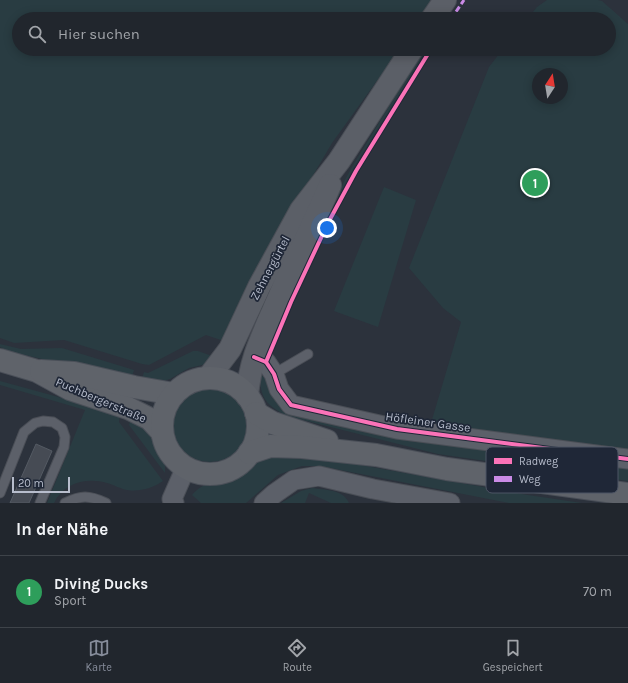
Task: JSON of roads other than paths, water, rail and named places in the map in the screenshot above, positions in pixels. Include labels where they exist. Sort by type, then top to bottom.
[{"type":"main road","points":[[437,12],[445,0]]},
{"type":"main road","name":"Zehnergürtel","points":[[208,378],[230,349],[259,287],[301,210],[339,161],[407,56]]},
{"type":"main road","name":"Zehnergürtel","points":[[251,404],[248,377],[254,357],[339,161]]},
{"type":"main road","name":"Puchbergerstraße","points":[[0,360],[37,371],[70,389],[128,408],[150,419],[162,432]]},
{"type":"main road","name":"Puchbergerstraße","points":[[37,371],[74,373],[134,387],[174,394]]},
{"type":"main road","points":[[376,455],[273,423],[251,404],[233,384],[225,380],[208,378],[189,382],[174,394],[164,412],[162,422],[162,432],[165,443],[170,452],[186,467],[205,473],[220,472],[234,466],[249,453],[270,446],[276,446],[302,447],[376,455],[446,469],[486,474]]},
{"type":"main road","points":[[249,453],[256,438],[257,430],[251,404]]},
{"type":"main road","points":[[618,493],[628,494]]},
{"type":"street","name":"Höfleiner Gasse","points":[[254,357],[266,362],[274,374],[278,389],[291,405],[396,429],[535,447]]},
{"type":"street","name":"Höfleiner Gasse","points":[[618,458],[628,459]]},
{"type":"street","points":[[171,502],[186,467]]},
{"type":"street","points":[[264,503],[294,480],[319,476],[373,489],[450,503]]},
{"type":"lane","points":[[274,374],[308,354]]},
{"type":"lane","points":[[0,493],[24,432],[35,423],[43,421],[53,422],[62,428],[65,437],[64,447],[40,503]]},
{"type":"lane","points":[[64,503],[76,498],[93,497],[106,503]]},
{"type":"place","name":"Diving Ducks","points":[[535,183]]}]
